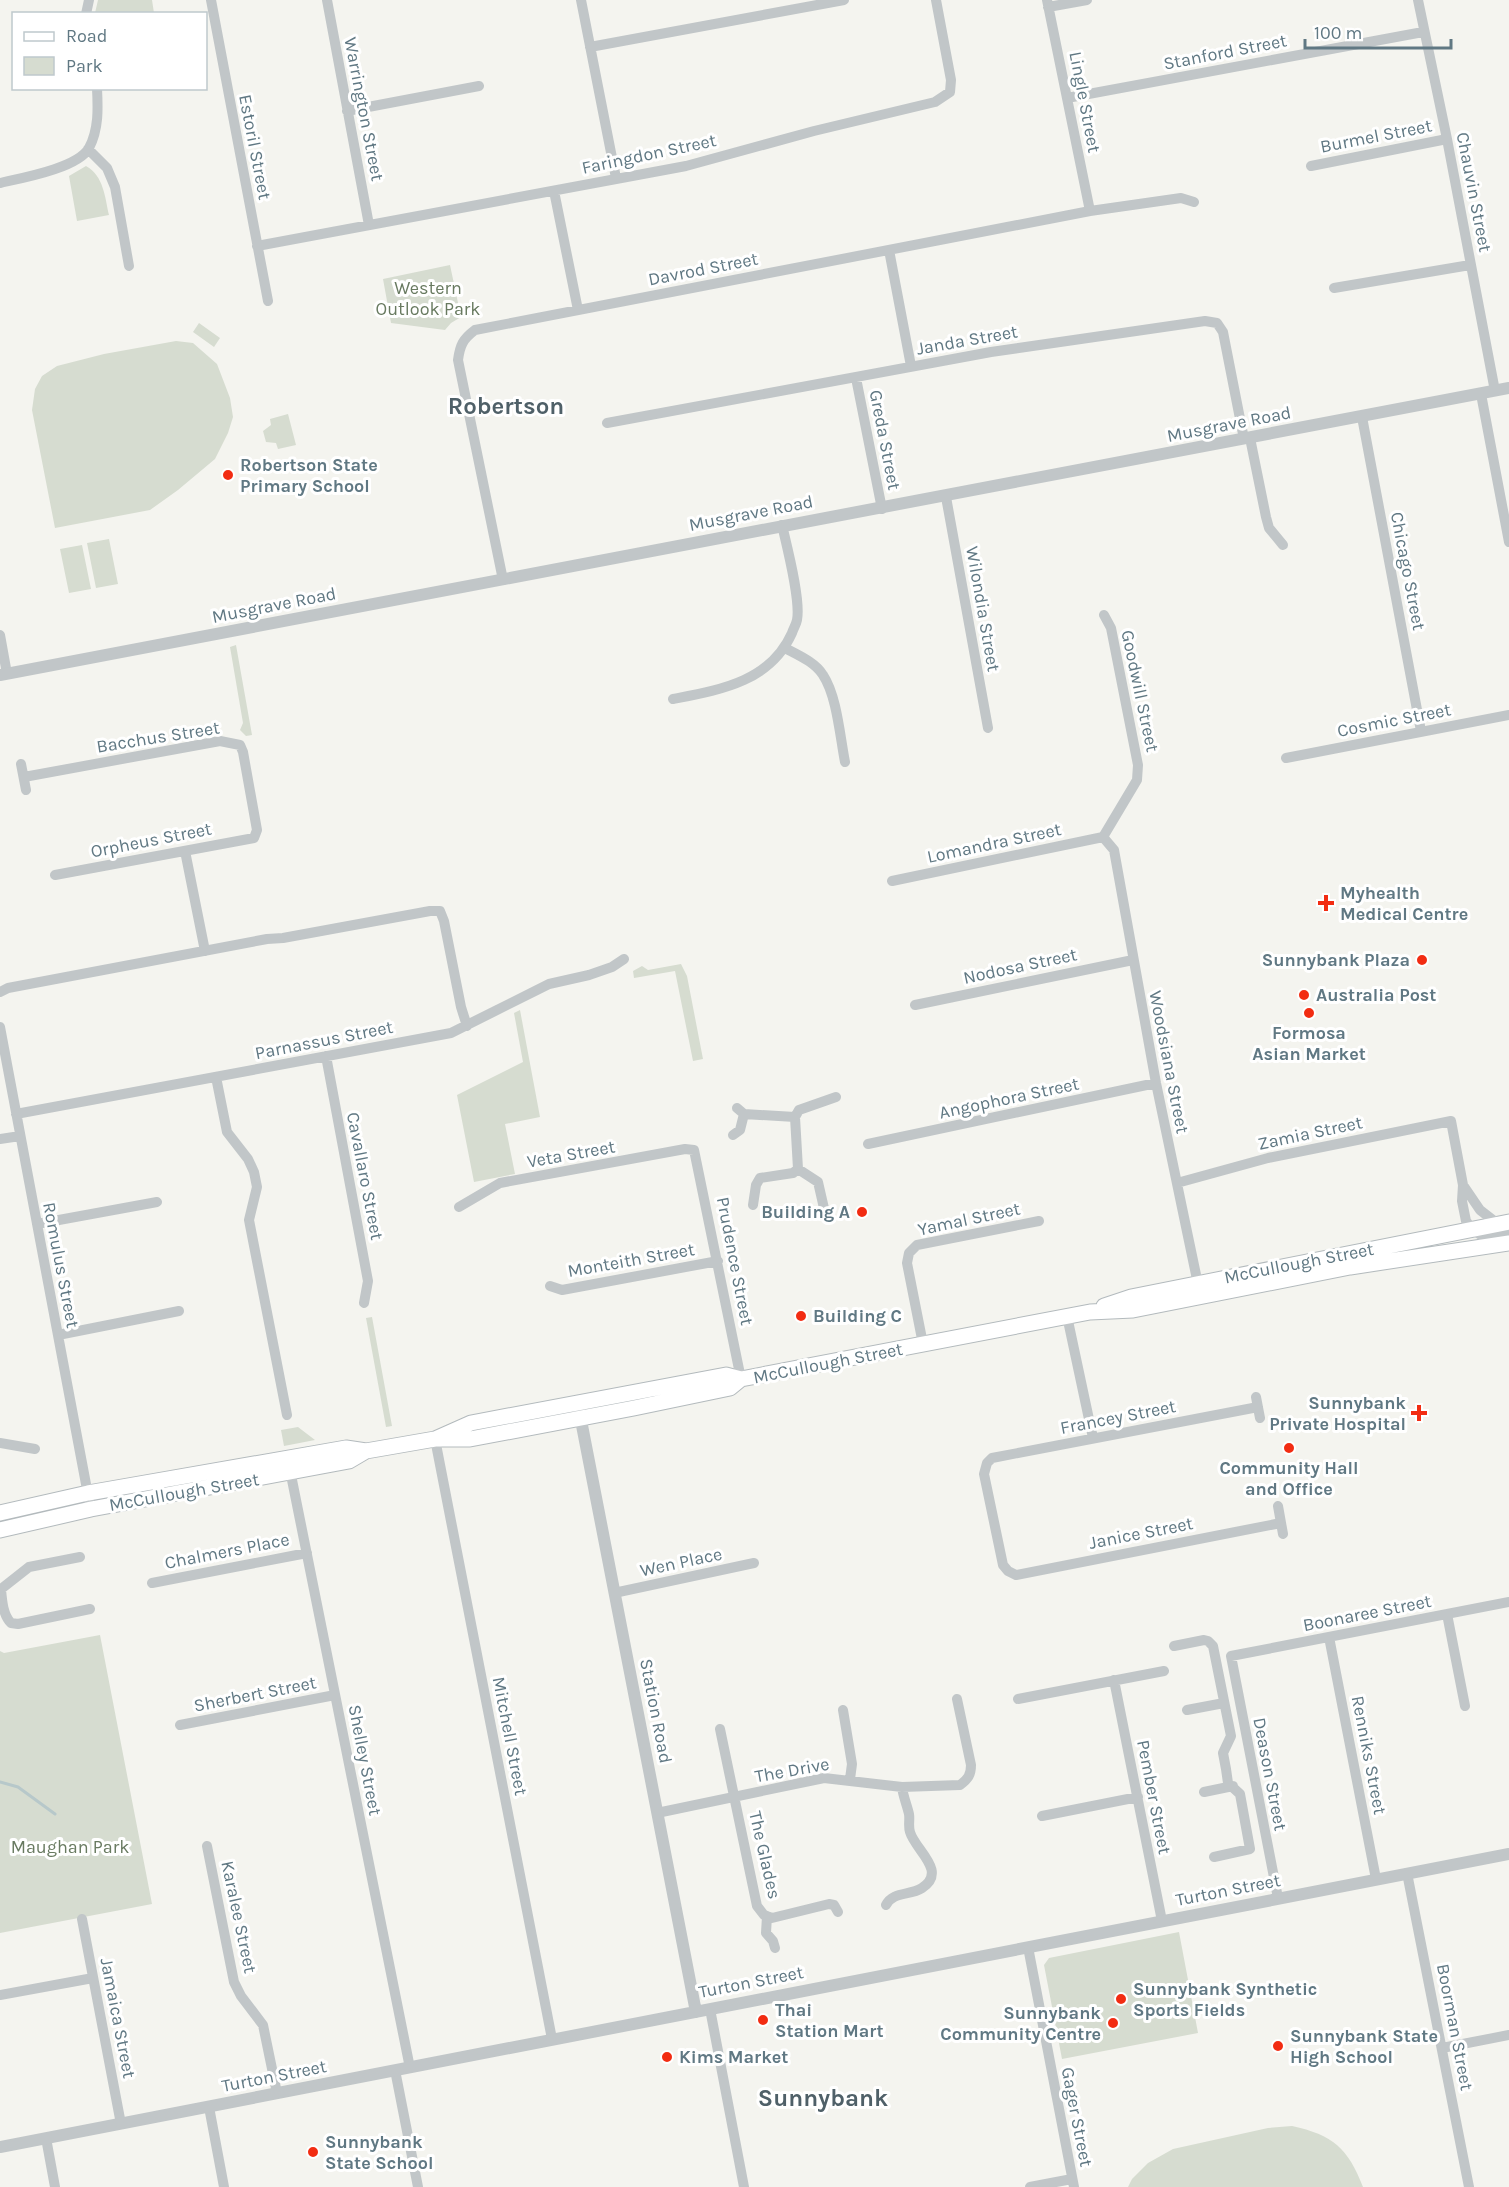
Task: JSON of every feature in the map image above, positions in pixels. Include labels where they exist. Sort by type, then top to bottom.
[{"type":"main road","name":"McCullough Street","points":[[1199,1290],[1503,1223]]},
{"type":"main road","name":"McCullough Street","points":[[0,1514],[88,1493],[290,1465],[349,1461],[366,1450],[435,1439],[471,1423],[579,1411],[729,1388],[741,1379],[1090,1312],[1131,1297],[1199,1290],[1509,1243]]},
{"type":"main road","name":"McCullough Street","points":[[0,1530],[290,1465]]},
{"type":"street","name":"Estoril Street","points":[[211,0],[268,301]]},
{"type":"street","name":"Warrington Street","points":[[327,0],[369,225]]},
{"type":"street","points":[[581,0],[616,178]]},
{"type":"street","points":[[590,47],[844,0]]},
{"type":"street","name":"Faringdon Street","points":[[257,246],[686,166],[814,130],[935,102],[950,92],[951,80],[936,0]]},
{"type":"street","points":[[1048,4],[1087,0]]},
{"type":"street","name":"Chauvin Street","points":[[1418,0],[1495,391]]},
{"type":"street","name":"Lingle Street","points":[[1048,4],[1090,211]]},
{"type":"street","name":"Stanford Street","points":[[1067,98],[1423,32]]},
{"type":"street","points":[[347,111],[479,86]]},
{"type":"street","points":[[0,183],[48,172],[70,163],[88,149],[99,115],[97,90]]},
{"type":"street","name":"Burmel Street","points":[[1311,166],[1447,139]]},
{"type":"street","points":[[88,149],[107,168],[115,187],[129,266]]},
{"type":"street","points":[[554,191],[578,310]]},
{"type":"street","name":"Davrod Street","points":[[503,580],[458,360],[460,347],[465,337],[475,330],[1090,211],[1181,198],[1194,202]]},
{"type":"street","points":[[889,250],[911,366]]},
{"type":"street","points":[[1334,288],[1470,265]]},
{"type":"street","name":"Janda Street","points":[[607,423],[991,352],[1205,321],[1217,323],[1223,333],[1247,438]]},
{"type":"street","name":"Greda Street","points":[[856,378],[882,509]]},
{"type":"street","name":"Musgrave Road","points":[[4,674],[782,525],[946,497],[1509,388]]},
{"type":"street","points":[[1481,394],[1509,542]]},
{"type":"street","name":"Chicago Street","points":[[1362,417],[1421,731]]},
{"type":"street","points":[[1247,438],[1269,528],[1283,545]]},
{"type":"street","name":"Wilondia Street","points":[[946,497],[988,728]]},
{"type":"street","points":[[673,699],[713,691],[745,681],[773,661],[785,648],[797,620],[796,593],[782,525]]},
{"type":"street","name":"Goodwill Street","points":[[1103,837],[1137,780],[1138,765],[1111,628],[1104,615]]},
{"type":"street","points":[[0,635],[4,674]]},
{"type":"street","points":[[785,648],[808,661],[823,675],[834,706],[845,762]]},
{"type":"street","name":"Cosmic Street","points":[[1286,758],[1509,715]]},
{"type":"street","name":"Bacchus Street","points":[[24,777],[229,741],[240,745],[243,752],[257,830],[254,838]]},
{"type":"street","points":[[21,764],[26,790]]},
{"type":"street","name":"Lomandra Street","points":[[892,881],[1103,837]]},
{"type":"street","name":"Woodsiana Street","points":[[1103,837],[1114,850],[1156,1083],[1199,1290]]},
{"type":"street","name":"Orpheus Street","points":[[55,875],[254,838]]},
{"type":"street","points":[[185,851],[204,951]]},
{"type":"street","points":[[0,992],[8,988],[204,951],[430,911],[441,911],[461,1008],[467,1026]]},
{"type":"street","name":"Parnassus Street","points":[[16,1114],[451,1033],[549,984],[589,975],[612,967],[624,959]]},
{"type":"street","name":"Nodosa Street","points":[[915,1005],[1133,960]]},
{"type":"street","name":"Romulus Street","points":[[1,1034],[91,1509]]},
{"type":"street","name":"Cavallaro Street","points":[[326,1056],[368,1281],[364,1303]]},
{"type":"street","points":[[216,1077],[226,1132],[248,1159],[254,1172],[256,1187],[249,1220],[287,1415]]},
{"type":"street","name":"Angophora Street","points":[[868,1144],[1156,1083]]},
{"type":"street","points":[[798,1169],[795,1117],[799,1110],[836,1097]]},
{"type":"street","points":[[733,1135],[740,1130],[740,1111],[795,1117]]},
{"type":"street","name":"Zamia Street","points":[[1177,1183],[1268,1158],[1451,1121],[1463,1185]]},
{"type":"street","points":[[0,1139],[20,1136]]},
{"type":"street","name":"Veta Street","points":[[459,1207],[500,1184],[685,1149],[694,1150]]},
{"type":"street","name":"Prudence Street","points":[[694,1150],[741,1379]]},
{"type":"street","points":[[753,1205],[756,1185],[760,1178],[793,1173],[798,1169]]},
{"type":"street","points":[[798,1169],[818,1182],[826,1217]]},
{"type":"street","points":[[1463,1185],[1480,1210],[1503,1223]]},
{"type":"street","points":[[1463,1185],[1464,1215],[1472,1229],[1485,1236],[1509,1235]]},
{"type":"street","points":[[37,1224],[157,1202]]},
{"type":"street","name":"Yamal Street","points":[[923,1344],[907,1263],[909,1253],[917,1245],[1038,1221]]},
{"type":"street","name":"Monteith Street","points":[[550,1286],[562,1290],[718,1261]]},
{"type":"street","points":[[58,1335],[179,1311]]},
{"type":"street","points":[[1067,1316],[1093,1438]]},
{"type":"street","name":"Francey Street","points":[[1008,1571],[1003,1565],[984,1474],[987,1463],[992,1458],[1258,1407]]},
{"type":"street","name":"Station Road","points":[[579,1411],[696,2012]]},
{"type":"street","name":"Mitchell Street","points":[[435,1439],[552,2039]]},
{"type":"street","points":[[0,1443],[35,1449]]},
{"type":"street","name":"Shelley Street","points":[[290,1465],[410,2068]]},
{"type":"street","name":"Janice Street","points":[[1008,1571],[1016,1575],[1282,1528],[1278,1506]]},
{"type":"street","name":"Chalmers Place","points":[[152,1583],[307,1553]]},
{"type":"street","points":[[80,1557],[29,1567],[1,1589],[6,1618],[11,1623],[18,1624],[90,1609]]},
{"type":"street","name":"Wen Place","points":[[614,1593],[754,1563]]},
{"type":"street","name":"Boonaree Street","points":[[1231,1656],[1509,1602]]},
{"type":"street","points":[[1447,1614],[1465,1706]]},
{"type":"street","name":"Renniks Street","points":[[1329,1637],[1376,1879]]},
{"type":"street","points":[[1174,1646],[1204,1640],[1213,1646],[1231,1736],[1223,1753],[1228,1783],[1240,1794],[1250,1849],[1214,1857]]},
{"type":"street","name":"Deason Street","points":[[1231,1656],[1278,1899]]},
{"type":"street","points":[[1018,1699],[1164,1671]]},
{"type":"street","name":"Pember Street","points":[[1114,1680],[1162,1921]]},
{"type":"street","name":"Sherbert Street","points":[[180,1725],[335,1695]]},
{"type":"street","name":"The Drive","points":[[657,1813],[824,1778],[850,1779],[902,1787],[960,1785],[971,1774],[971,1765],[957,1700]]},
{"type":"street","points":[[1187,1710],[1224,1703]]},
{"type":"street","points":[[843,1710],[852,1764],[850,1779]]},
{"type":"street","name":"The Glades","points":[[720,1729],[757,1906],[772,1918],[829,1904],[834,1905],[838,1912]]},
{"type":"street","points":[[1204,1791],[1233,1786]]},
{"type":"street","points":[[886,1905],[888,1900],[894,1896],[923,1888],[928,1884],[932,1874],[929,1861],[910,1834],[909,1810],[902,1787]]},
{"type":"street","points":[[1042,1816],[1138,1797]]},
{"type":"street","name":"Karalee Street","points":[[207,1846],[234,1982],[241,1996],[263,2025],[277,2093]]},
{"type":"street","name":"Turton Street","points":[[0,2147],[1509,1854]]},
{"type":"street","name":"Boorman Street","points":[[1407,1873],[1469,2187]]},
{"type":"street","name":"The Glades","points":[[767,1916],[766,1933],[775,1947]]},
{"type":"street","name":"Jamaica Street","points":[[82,1919],[121,2124]]},
{"type":"street","name":"Gager Street","points":[[1028,1947],[1073,2183]]},
{"type":"street","points":[[0,1995],[93,1978]]},
{"type":"street","points":[[710,2009],[744,2187]]},
{"type":"street","points":[[1442,2048],[1509,2035]]},
{"type":"street","points":[[395,2070],[418,2187]]},
{"type":"street","points":[[209,2107],[224,2187]]},
{"type":"street","points":[[45,2138],[55,2187]]},
{"type":"street","points":[[1030,2187],[1073,2183]]},
{"type":"green space","points":[[98,0],[152,0],[154,12],[95,12]]},
{"type":"green space","points":[[86,166],[97,175],[100,181],[109,215],[77,221],[69,176]]},
{"type":"green space","name":"Western Outlook Park","points":[[450,265],[461,317],[445,330],[391,323],[383,279]]},
{"type":"green space","points":[[199,323],[220,338],[214,347],[193,332]]},
{"type":"green space","points":[[176,341],[193,343],[217,364],[230,398],[233,417],[215,459],[150,510],[55,528],[32,410],[35,389],[42,376],[57,366],[104,354]]},
{"type":"green space","points":[[288,414],[296,445],[278,449],[276,443],[266,442],[263,431],[271,425],[270,419]]},
{"type":"green space","points":[[109,539],[118,584],[96,588],[87,543]]},
{"type":"green space","points":[[82,545],[91,589],[69,593],[60,549]]},
{"type":"green space","points":[[236,645],[252,735],[246,736],[240,730],[243,723],[230,647]]},
{"type":"green space","points":[[681,964],[687,976],[703,1059],[693,1061],[675,971],[634,978],[633,971],[642,966],[648,970]]},
{"type":"green space","points":[[520,1010],[540,1117],[505,1124],[515,1174],[474,1182],[457,1095],[523,1062],[514,1013]]},
{"type":"green space","points":[[372,1317],[392,1426],[386,1427],[366,1318]]},
{"type":"green space","points":[[298,1427],[315,1440],[284,1446],[281,1430]]},
{"type":"green space","name":"Maughan Park","points":[[100,1635],[152,1904],[0,1933],[0,1651],[4,1653]]},
{"type":"green space","name":"Sunnybank Synthetic Sports Fields","points":[[1179,1932],[1198,2033],[1062,2059],[1044,1965],[1049,1958]]},
{"type":"green space","points":[[1292,2126],[1318,2134],[1337,2145],[1351,2162],[1363,2187],[1128,2187],[1132,2179],[1148,2163],[1173,2149],[1268,2128]]},
{"type":"waterway","points":[[0,1782],[18,1787],[55,1814]]},
{"type":"place","name":"Robertson State Primary School","points":[[228,475]]},
{"type":"place","name":"Myhealth Medical Centre","points":[[1326,903]]},
{"type":"place","name":"Sunnybank Plaza","points":[[1422,960]]},
{"type":"place","name":"Australia Post","points":[[1304,995]]},
{"type":"place","name":"Formosa Asian Market","points":[[1309,1013]]},
{"type":"place","name":"Building A","points":[[862,1212]]},
{"type":"place","name":"Building C","points":[[801,1316]]},
{"type":"place","name":"Sunnybank Private Hospital","points":[[1419,1413]]},
{"type":"place","name":"Community Hall and Office","points":[[1289,1448]]},
{"type":"place","name":"Sunnybank Synthetic Sports Fields","points":[[1121,1999]]},
{"type":"place","name":"Thai Station Mart","points":[[763,2020]]},
{"type":"place","name":"Sunnybank Community Centre","points":[[1113,2023]]},
{"type":"place","name":"Sunnybank State High School","points":[[1278,2046]]},
{"type":"place","name":"Kims Market","points":[[667,2057]]},
{"type":"place","name":"Sunnybank State School","points":[[313,2152]]},
{"type":"district","name":"Robertson","points":[[506,406]]},
{"type":"district","name":"Sunnybank","points":[[823,2098]]}]
